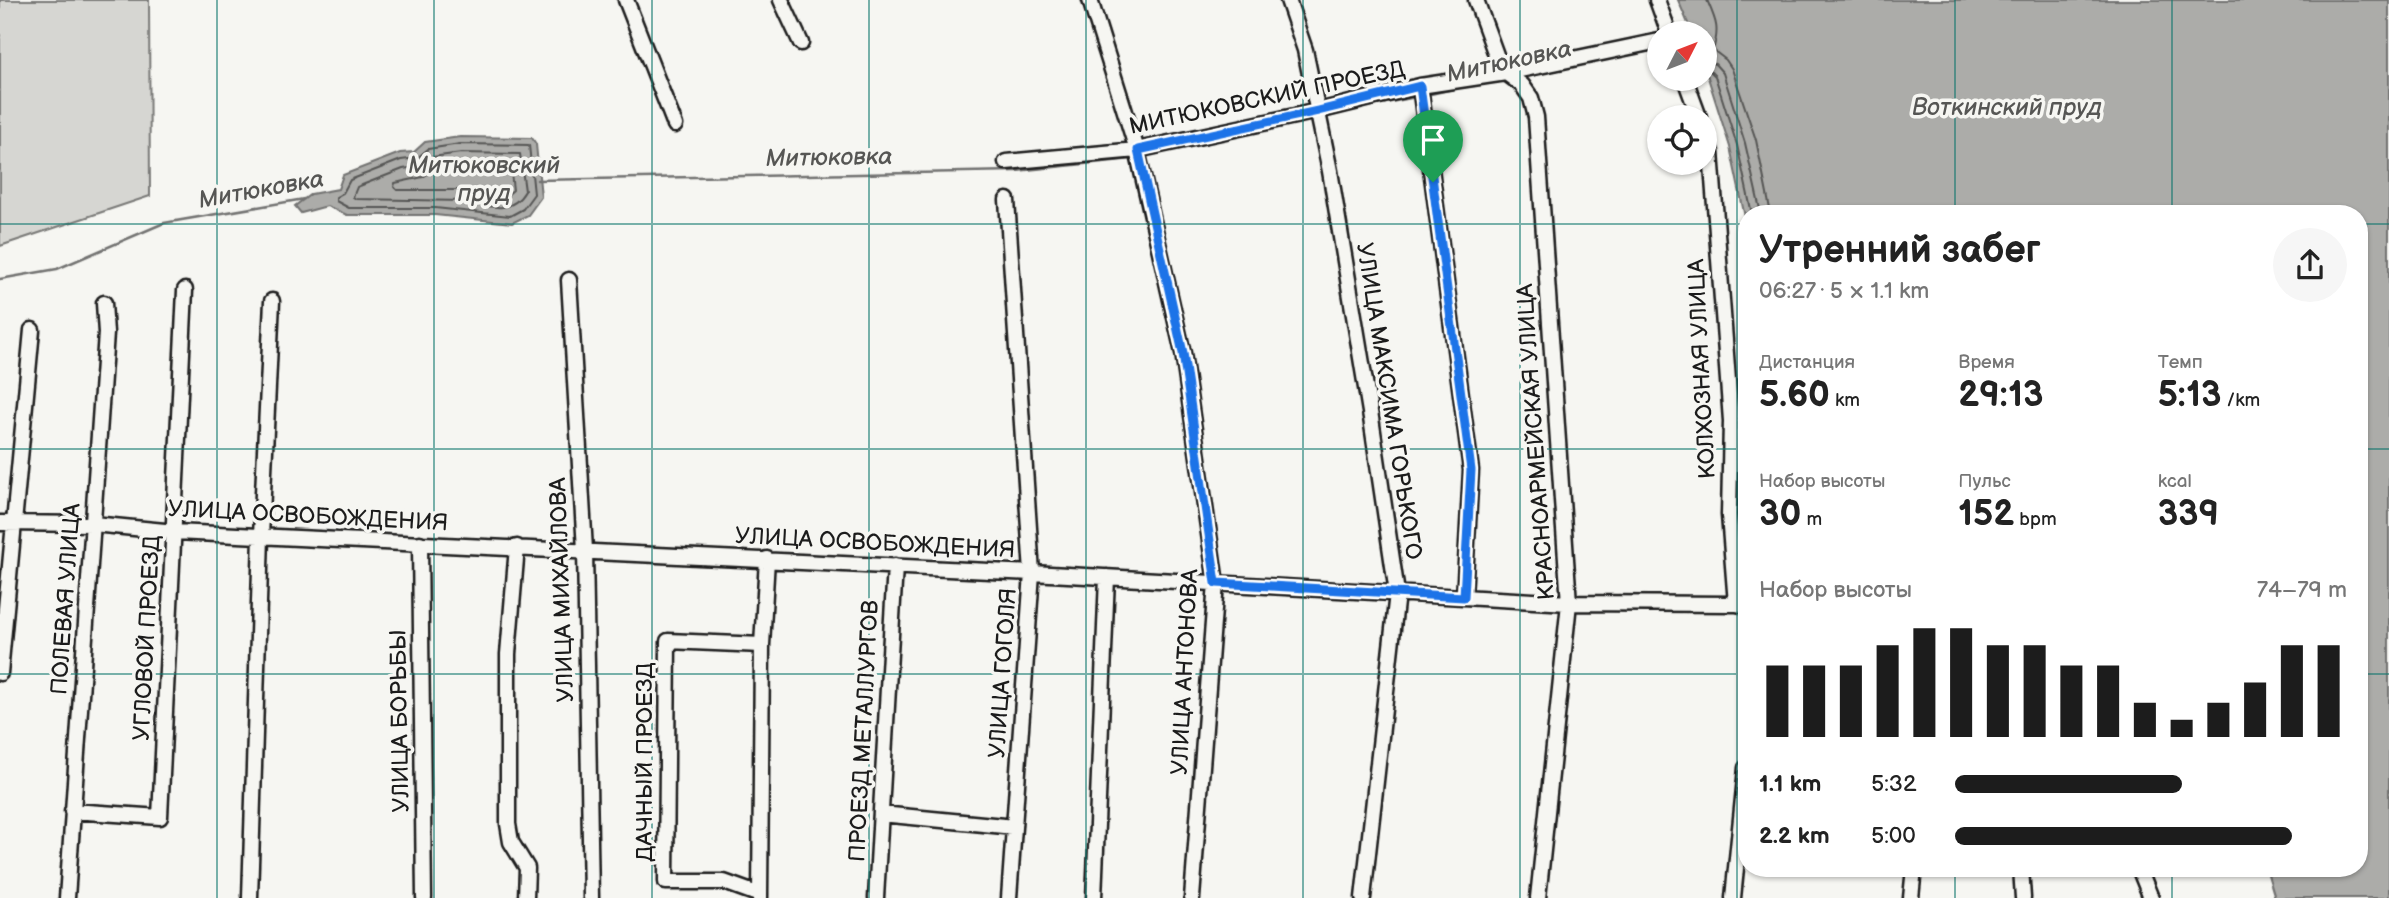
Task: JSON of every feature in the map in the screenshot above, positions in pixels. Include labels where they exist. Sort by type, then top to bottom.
[{"type":"street","points":[[626,0],[675,125]]},
{"type":"street","points":[[781,0],[801,43]]},
{"type":"street","name":"УЛИЦА АНТОНОВА","points":[[1090,0],[1138,155],[1183,353],[1216,583],[1192,898]]},
{"type":"street","name":"УЛИЦА МАКСИМА ГОРЬКОГО","points":[[1288,0],[1305,50],[1319,115],[1371,418],[1397,593],[1363,898]]},
{"type":"street","name":"КРАСНОАРМЕЙСКАЯ УЛИЦА","points":[[1476,0],[1493,51],[1506,72],[1522,85],[1531,98],[1536,117],[1569,603],[1538,898]]},
{"type":"street","points":[[1657,0],[1665,21]]},
{"type":"street","name":"МИТЮКОВСКИЙ ПРОЕЗД","points":[[1006,162],[1138,155],[1319,115],[1420,86],[1647,43]]},
{"type":"street","points":[[1420,86],[1471,470],[1464,597]]},
{"type":"street","name":"КОЛХОЗНАЯ УЛИЦА","points":[[1713,175],[1731,421],[1729,515],[1738,582]]},
{"type":"street","name":"УЛИЦА ГОГОЛЯ","points":[[1007,200],[1032,573],[1009,898]]},
{"type":"street","name":"УЛИЦА МИХАЙЛОВА","points":[[569,280],[585,550],[592,898]]},
{"type":"street","name":"УГЛОВОЙ ПРОЕЗД","points":[[72,811],[160,817],[185,290]]},
{"type":"street","points":[[250,898],[261,536],[272,301]]},
{"type":"street","name":"ПОЛЕВАЯ УЛИЦА","points":[[67,898],[106,333],[104,303]]},
{"type":"street","points":[[0,674],[7,523],[32,330]]},
{"type":"street","name":"УЛИЦА ОСВОБОЖДЕНИЯ","points":[[7,523],[93,524],[175,532],[767,559],[1569,603],[1738,605]]},
{"type":"street","name":"УЛИЦА БОРЬБЫ","points":[[420,543],[424,898]]},
{"type":"street","points":[[517,547],[508,654],[508,824],[511,842],[527,868],[526,898]]},
{"type":"street","points":[[760,897],[762,645],[767,559]]},
{"type":"street","name":"ПРОЕЗД МЕТАЛЛУРГОВ","points":[[876,898],[894,566]]},
{"type":"street","points":[[1094,898],[1107,577]]},
{"type":"street","name":"ДАЧНЫЙ ПРОЕЗД","points":[[760,897],[724,882],[666,882],[668,641],[762,645]]},
{"type":"street","points":[[881,814],[1014,827]]},
{"type":"street","points":[[1733,898],[1738,848]]},
{"type":"street","points":[[1911,898],[1913,877]]},
{"type":"street","points":[[2022,877],[2023,898]]},
{"type":"street","points":[[2142,877],[2151,898]]},
{"type":"shaded area","points":[[0,0],[149,0],[150,196],[0,246]]},
{"type":"water","name":"Воткинский пруд","points":[[1678,0],[2389,0],[2389,898],[2275,898],[2269,877],[2368,877],[2368,205],[1742,205],[1730,147],[1712,91],[1717,91],[1717,21],[1687,21]]},
{"type":"water","name":"Митюковский пруд","points":[[460,137],[532,138],[536,144],[541,197],[528,215],[512,223],[435,215],[347,215],[327,206],[301,213],[295,206],[311,194],[338,189],[343,175],[400,153],[414,152],[425,142]]},
{"type":"waterway","name":"Митюковка","points":[[1426,95],[1467,86]]},
{"type":"waterway","name":"Митюковка","points":[[1350,110],[1416,97]]},
{"type":"waterway","name":"Митюковка","points":[[537,180],[1016,171],[1132,159]]},
{"type":"waterway","name":"Митюковка","points":[[0,279],[57,269],[164,223],[304,199]]},
{"type":"route","points":[[1420,86],[1433,182],[1471,470],[1464,597],[1216,583],[1183,353],[1138,150],[1420,86]]}]
